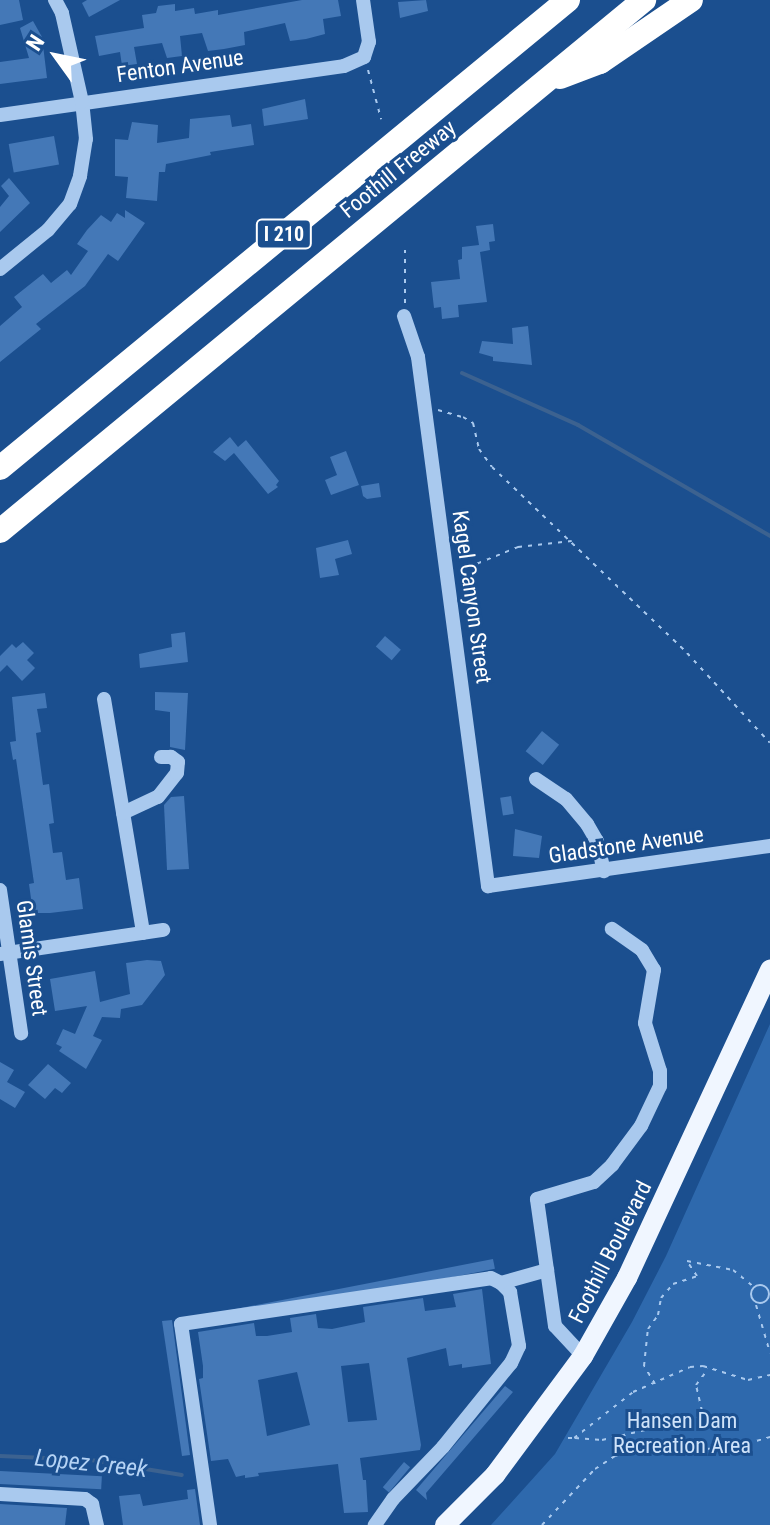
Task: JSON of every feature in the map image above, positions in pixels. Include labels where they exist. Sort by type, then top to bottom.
[{"type":"highway","name":"Foothill Freeway","points":[[0,468],[568,0]]},
{"type":"highway","name":"Foothill Freeway","points":[[0,531],[644,0]]},
{"type":"highway","points":[[543,83],[600,62],[691,0]]},
{"type":"main road","name":"Foothill Boulevard","points":[[445,1525],[495,1475],[583,1356],[627,1278],[770,970]]},
{"type":"street","points":[[0,269],[48,230],[70,204],[80,176],[86,139],[82,102],[62,13],[55,0]]},
{"type":"street","points":[[363,0],[369,42],[364,57]]},
{"type":"street","name":"Fenton Avenue","points":[[0,115],[344,66],[364,57]]},
{"type":"street","name":"Kagel Canyon Street","points":[[404,316],[418,357],[488,886]]},
{"type":"street","points":[[104,699],[143,933]]},
{"type":"street","points":[[123,813],[158,797],[177,773],[178,762],[171,757],[161,757]]},
{"type":"street","points":[[536,779],[566,799],[587,824],[597,841],[604,871]]},
{"type":"street","name":"Gladstone Avenue","points":[[488,886],[770,846]]},
{"type":"street","name":"Glamis Street","points":[[0,890],[5,953],[21,1033]]},
{"type":"street","points":[[583,1356],[555,1326],[537,1199],[594,1182],[612,1165],[653,1106],[660,1086],[660,1071],[645,1023],[654,980],[651,961],[612,929]]},
{"type":"street","points":[[5,953],[163,930]]},
{"type":"street","points":[[501,1283],[547,1270]]},
{"type":"street","points":[[210,1525],[181,1324],[491,1278],[510,1292],[519,1346],[511,1363],[443,1447],[393,1499],[375,1525]]},
{"type":"street","points":[[0,1494],[85,1499],[92,1504],[97,1525]]},
{"type":"path","points":[[364,57],[381,119]]},
{"type":"path","points":[[404,316],[405,250]]},
{"type":"path","points":[[425,408],[463,417],[473,423],[479,449],[492,467],[687,653],[722,695],[770,743]]},
{"type":"path","points":[[447,577],[481,559],[518,547],[573,541]]},
{"type":"path","points":[[655,1384],[644,1366],[648,1329],[658,1315],[661,1298],[673,1284],[697,1276],[687,1261],[733,1270],[754,1287]]},
{"type":"path","points":[[754,1287],[763,1285],[770,1294],[765,1302],[756,1303]]},
{"type":"path","points":[[754,1287],[751,1296],[756,1303],[756,1316],[770,1353]]},
{"type":"path","points":[[574,1438],[633,1392],[690,1367],[709,1368],[748,1380],[770,1375]]},
{"type":"path","points":[[568,1438],[602,1440],[697,1418],[702,1411],[696,1385],[709,1368]]},
{"type":"path","points":[[542,1525],[595,1469],[615,1456],[638,1448],[728,1449],[770,1437]]},
{"type":"green space","name":"Hansen Dam Recreation Area","points":[[770,1024],[770,1525],[491,1525],[555,1454],[632,1322],[666,1256]]},
{"type":"building","points":[[0,0],[19,0],[23,20],[0,25]]},
{"type":"building","points":[[87,0],[120,0],[89,17],[82,3]]},
{"type":"building","points":[[302,0],[338,0],[341,16],[323,19],[325,34],[306,39],[290,41],[285,23],[244,32],[245,45],[224,49],[208,51],[202,33],[180,36],[182,56],[167,58],[162,43],[134,47],[137,64],[122,66],[120,52],[99,56],[95,36],[144,28],[142,15],[156,13],[158,6],[175,4],[175,11],[194,8],[195,14],[218,10],[218,15]]},
{"type":"building","points":[[426,0],[428,11],[400,18],[398,2]]},
{"type":"building","points":[[33,21],[42,37],[47,78],[0,84],[0,62],[29,58],[20,28]]},
{"type":"building","points":[[305,99],[308,119],[264,126],[262,109]]},
{"type":"building","points":[[230,115],[232,127],[251,124],[254,145],[210,152],[211,155],[166,164],[165,172],[159,172],[157,201],[126,198],[128,177],[115,176],[115,139],[128,140],[132,122],[158,125],[157,143],[189,138],[190,119]]},
{"type":"building","points":[[54,136],[59,165],[14,173],[9,144]]},
{"type":"building","points":[[9,178],[30,203],[0,232],[0,207],[9,196],[1,186]]},
{"type":"building","points":[[125,210],[145,223],[118,261],[108,254],[85,286],[36,324],[41,329],[0,362],[0,326],[22,307],[14,297],[43,274],[51,283],[67,270],[71,275],[88,251],[77,244],[87,230],[101,215],[111,222],[117,213],[125,218]]},
{"type":"building","points":[[493,224],[495,241],[489,242],[490,250],[480,252],[487,302],[458,305],[459,317],[442,319],[441,307],[434,308],[431,282],[460,279],[458,260],[462,259],[462,247],[479,245],[476,226]]},
{"type":"building","points":[[528,326],[532,365],[493,361],[493,357],[479,353],[482,341],[513,344],[512,328]]},
{"type":"building","points":[[230,437],[238,447],[246,440],[279,481],[278,487],[268,494],[234,453],[225,461],[213,452]]},
{"type":"building","points":[[346,451],[359,485],[331,495],[325,480],[337,475],[330,457]]},
{"type":"building","points":[[379,483],[381,497],[367,499],[363,496],[361,486]]},
{"type":"building","points":[[348,540],[352,554],[335,559],[339,575],[320,578],[316,548]]},
{"type":"building","points":[[185,632],[188,662],[140,668],[139,654],[172,647],[171,634]]},
{"type":"building","points":[[385,636],[401,650],[392,660],[376,647]]},
{"type":"building","points":[[23,642],[34,653],[27,660],[35,668],[22,681],[7,665],[0,672],[0,656],[12,644],[16,648]]},
{"type":"building","points":[[155,692],[188,693],[185,750],[170,747],[170,712],[155,710]]},
{"type":"building","points":[[45,693],[47,708],[37,709],[41,732],[36,733],[43,785],[49,784],[54,823],[49,824],[53,853],[62,852],[66,880],[79,878],[83,909],[33,913],[29,884],[34,883],[16,759],[13,760],[10,742],[16,741],[12,697]]},
{"type":"building","points":[[542,731],[559,745],[543,765],[526,751]]},
{"type":"building","points":[[184,796],[189,869],[167,870],[164,805],[171,797]]},
{"type":"building","points":[[511,796],[514,814],[503,815],[500,798]]},
{"type":"building","points":[[515,829],[542,836],[539,858],[513,856]]},
{"type":"building","points":[[161,961],[165,975],[142,1005],[121,1009],[120,1018],[102,1017],[93,1036],[102,1040],[86,1069],[59,1051],[62,1047],[56,1044],[63,1029],[75,1034],[87,1006],[55,1011],[50,979],[95,971],[100,1002],[130,994],[126,963]]},
{"type":"building","points":[[0,1062],[14,1070],[7,1082],[25,1092],[15,1108],[0,1099]]},
{"type":"building","points":[[48,1064],[71,1083],[62,1093],[55,1088],[45,1099],[28,1085]]},
{"type":"building","points":[[493,1259],[495,1269],[196,1327],[194,1317]]},
{"type":"building","points":[[482,1289],[491,1364],[462,1368],[462,1364],[449,1366],[446,1348],[407,1358],[420,1450],[360,1458],[363,1480],[366,1480],[368,1512],[344,1513],[338,1464],[258,1473],[259,1476],[245,1478],[245,1475],[236,1477],[228,1459],[211,1461],[199,1379],[203,1378],[203,1366],[198,1332],[254,1323],[256,1336],[267,1336],[292,1332],[290,1318],[316,1314],[318,1328],[332,1329],[365,1322],[363,1307],[423,1298],[425,1311],[456,1307],[453,1294]],"holes":[[[369,1363],[377,1420],[348,1422],[341,1366]],[[297,1372],[310,1425],[267,1436],[258,1380]]]},
{"type":"building","points":[[172,1320],[190,1455],[182,1456],[162,1321]]},
{"type":"building","points":[[505,1386],[513,1392],[426,1493],[427,1500],[416,1490]]},
{"type":"building","points":[[404,1462],[410,1467],[389,1492],[383,1487]]},
{"type":"building","points":[[0,1471],[102,1476],[101,1489],[0,1484]]},
{"type":"building","points":[[195,1489],[200,1525],[123,1525],[119,1496],[140,1494],[143,1506],[188,1499],[187,1490]]},
{"type":"building","points":[[0,1504],[67,1508],[65,1525],[0,1525]]},
{"type":"waterway","points":[[462,373],[578,425],[770,536]]},
{"type":"waterway","name":"Lopez Creek","points":[[0,1456],[91,1460],[182,1475]]}]
